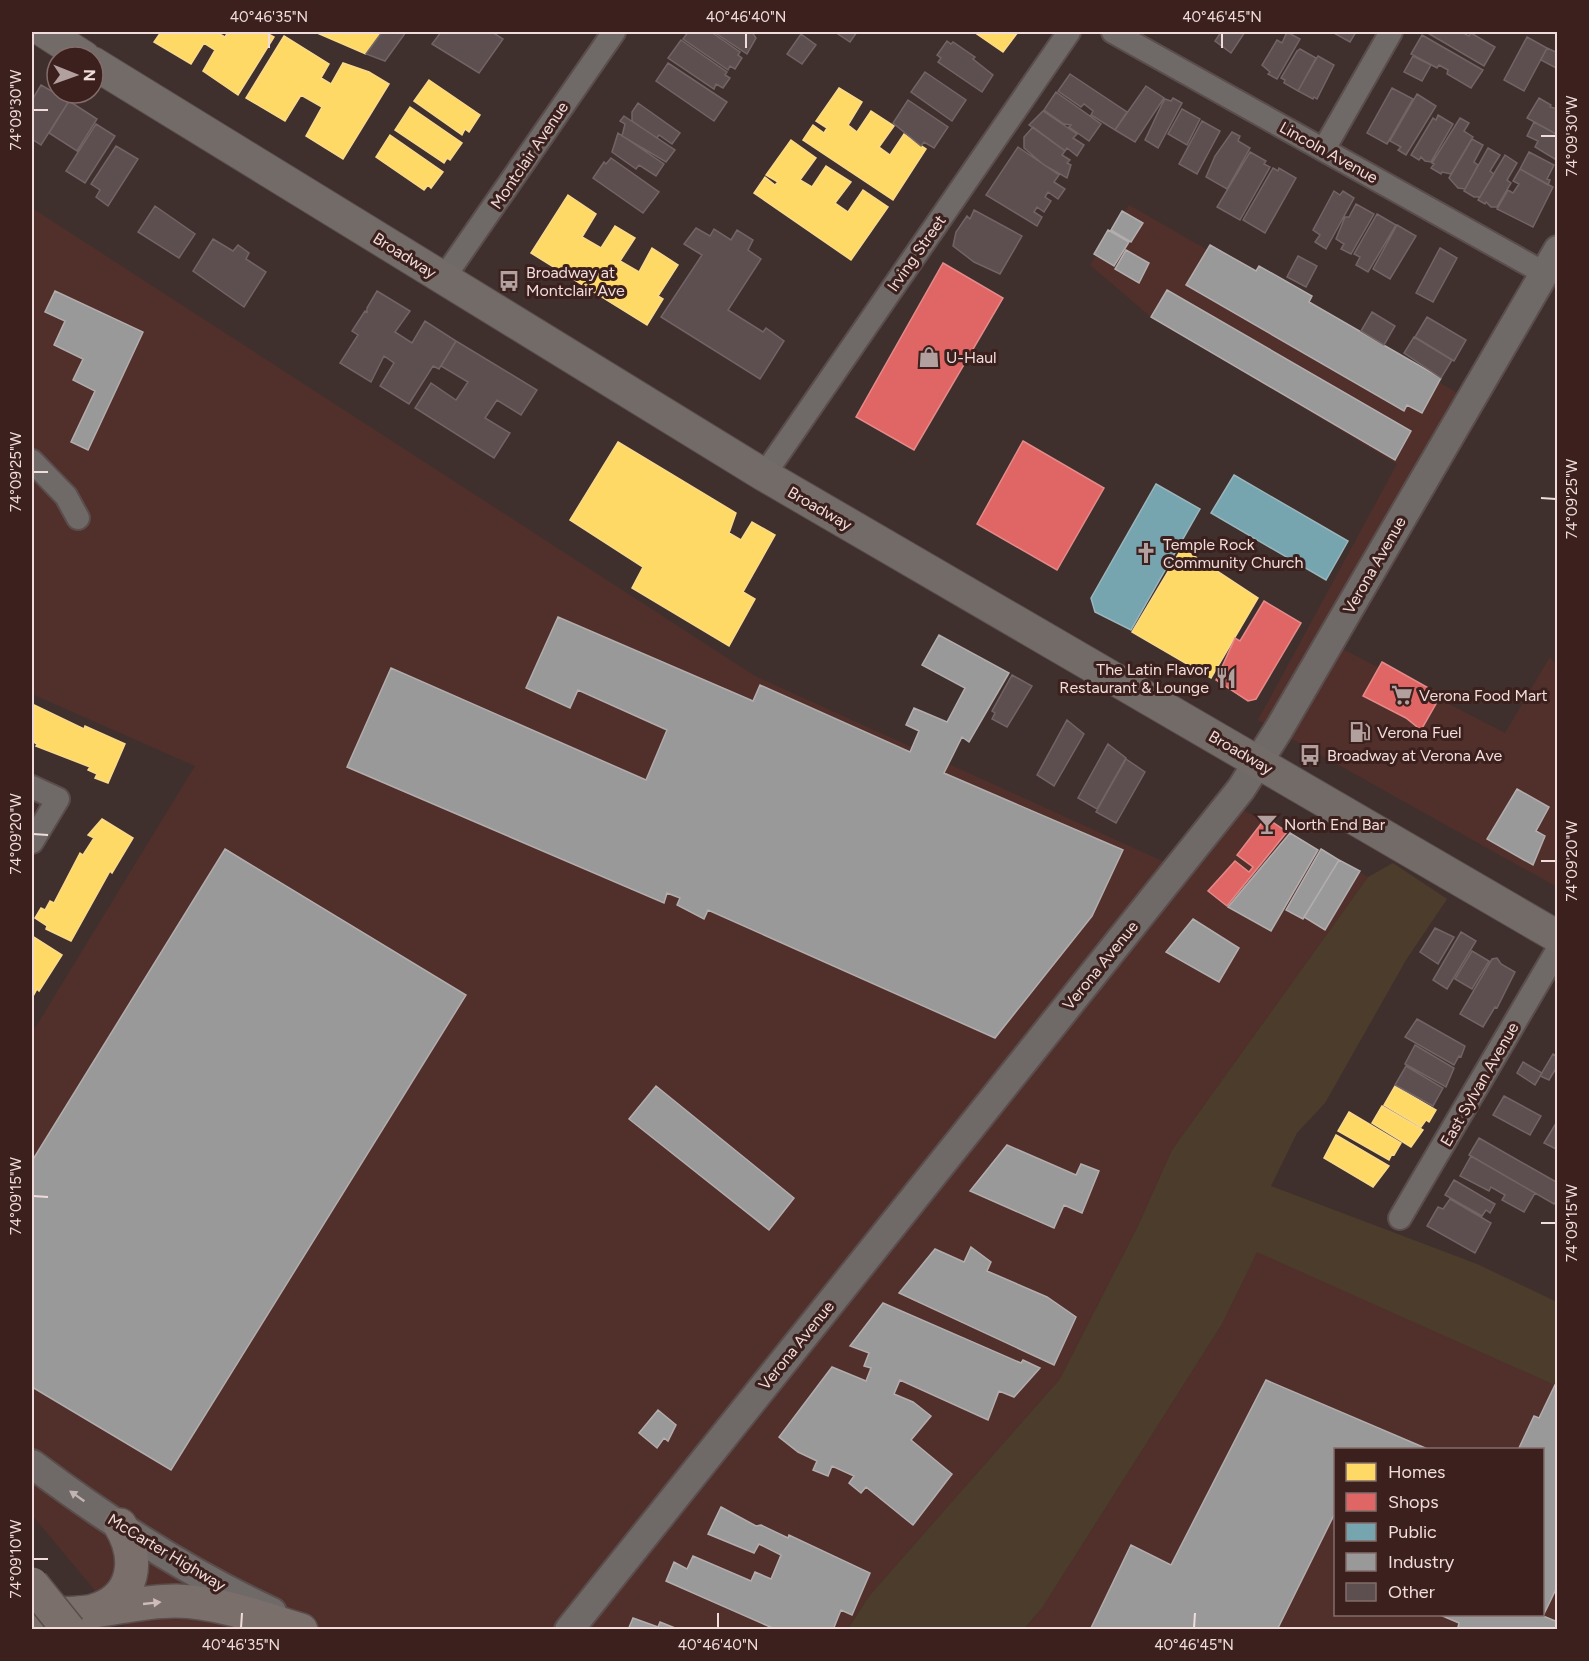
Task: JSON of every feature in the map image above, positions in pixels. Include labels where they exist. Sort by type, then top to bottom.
[{"type":"highway","points":[[71,1622],[113,1603],[124,1590],[132,1573],[133,1555],[129,1540],[120,1525]]},
{"type":"highway","points":[[32,1584],[71,1622]]},
{"type":"highway","points":[[32,1610],[71,1622],[153,1602],[177,1601],[233,1609],[301,1629]]},
{"type":"main road","points":[[53,34],[68,45]]},
{"type":"main road","name":"Broadway","points":[[105,70],[764,475],[1557,937]]},
{"type":"street","name":"Montclair Avenue","points":[[444,279],[614,32]]},
{"type":"street","name":"Irving Street","points":[[764,475],[1069,32]]},
{"type":"street","name":"Lincoln Avenue","points":[[1113,32],[1324,149],[1551,262]]},
{"type":"street","points":[[1324,149],[1390,32]]},
{"type":"street","name":"Verona Avenue","points":[[569,1629],[1239,792],[1259,763],[1551,262]]},
{"type":"street","points":[[32,461],[52,479],[66,496],[78,518]]},
{"type":"street","points":[[32,788],[58,799],[32,842]]},
{"type":"street","name":"East Sylvan Avenue","points":[[1400,1218],[1557,949]]},
{"type":"street","name":"McCarter Highway","points":[[32,1464],[120,1525],[208,1578],[309,1629]]},
{"type":"shaded area","points":[[1129,205],[1475,403],[1331,643],[1505,733],[1550,657],[1558,667],[1557,887],[1258,720],[1397,464],[1151,317],[1090,265]]},
{"type":"shaded area","points":[[32,208],[755,676],[1180,869],[1232,804],[1368,877],[1172,1150],[1137,1228],[1060,1379],[870,1595],[847,1629],[127,1629],[32,1515],[32,1033],[195,766],[32,694]]},
{"type":"shaded area","points":[[1393,863],[1447,899],[1406,960],[1325,1103],[1297,1133],[1271,1186],[1477,1264],[1557,1302],[1557,1386],[1257,1252],[1222,1324],[1042,1608],[1024,1629],[847,1630],[870,1595],[1060,1379],[1137,1228],[1172,1150],[1368,877]]},
{"type":"shaded area","points":[[1257,1251],[1557,1386],[1557,1629],[1024,1630],[1042,1608],[1222,1324]]},
{"type":"building: Homes","points":[[161,32],[216,32],[225,37],[228,32],[265,32],[274,37],[238,95],[203,71],[215,50],[204,43],[191,64],[154,42]]},
{"type":"building: Homes","points":[[315,32],[382,32],[366,54]]},
{"type":"building: Homes","points":[[974,32],[1018,32],[1003,52]]},
{"type":"building: Homes","points":[[284,36],[329,64],[321,78],[331,84],[343,63],[369,72],[389,84],[343,159],[306,136],[322,107],[301,95],[285,121],[246,98]]},
{"type":"building: Homes","points":[[429,80],[480,115],[469,132],[465,129],[462,135],[414,101]]},
{"type":"building: Homes","points":[[839,88],[862,102],[848,125],[857,132],[871,111],[894,126],[879,147],[890,155],[904,134],[926,149],[893,200],[803,140],[813,125],[824,133],[827,128],[816,121]]},
{"type":"building: Homes","points":[[410,107],[462,143],[450,160],[447,158],[444,163],[395,130]]},
{"type":"building: Homes","points":[[390,135],[443,172],[431,188],[428,185],[424,190],[376,157]]},
{"type":"building: Homes","points":[[791,140],[816,158],[800,180],[812,187],[826,166],[851,182],[835,203],[848,212],[863,190],[888,207],[851,260],[754,193],[765,177],[775,185],[778,182],[766,175]]},
{"type":"building: Homes","points":[[568,195],[596,214],[582,237],[601,248],[615,226],[635,238],[620,261],[639,272],[652,248],[678,265],[658,296],[663,299],[647,325],[531,253]]},
{"type":"building: Homes","points":[[618,442],[736,513],[729,533],[741,540],[752,522],[775,535],[743,592],[755,599],[729,646],[632,588],[643,567],[570,520]]},
{"type":"building: Homes","points":[[1182,548],[1258,598],[1211,678],[1132,632]]},
{"type":"building: Homes","points":[[32,704],[84,729],[85,726],[125,744],[108,783],[95,778],[97,774],[88,770],[90,767],[36,746],[37,744],[32,741]]},
{"type":"building: Homes","points":[[102,819],[133,838],[112,873],[110,871],[71,941],[46,929],[47,926],[35,918],[41,908],[45,910],[50,901],[54,903],[80,853],[83,855],[94,838],[88,835]]},
{"type":"building: Homes","points":[[32,936],[62,955],[32,998]]},
{"type":"building: Homes","points":[[1395,1086],[1436,1110],[1429,1122],[1426,1120],[1421,1127],[1384,1105]]},
{"type":"building: Homes","points":[[1382,1106],[1423,1130],[1411,1147],[1372,1123]]},
{"type":"building: Homes","points":[[1349,1112],[1401,1143],[1389,1160],[1338,1131]]},
{"type":"building: Homes","points":[[1336,1135],[1389,1166],[1373,1187],[1324,1158]]},
{"type":"building: Shops","name":"U-Haul","points":[[943,263],[1003,298],[914,450],[856,417]]},
{"type":"building: Shops","points":[[1023,441],[1104,488],[1057,570],[977,524]]},
{"type":"building: Shops","points":[[1264,601],[1301,623],[1256,699],[1248,701],[1216,680],[1235,638],[1240,641]]},
{"type":"building: Shops","name":"Verona Food Mart","points":[[1382,662],[1441,695],[1421,730],[1406,718],[1363,696]]},
{"type":"building: Shops","points":[[1268,819],[1287,832],[1227,906],[1208,891],[1235,861],[1249,872],[1253,867],[1237,855],[1264,820]]},
{"type":"building: Public","points":[[1234,475],[1348,541],[1326,580],[1211,513]]},
{"type":"building: Public","name":"Temple Rock Community Church","points":[[1156,484],[1200,509],[1131,630],[1095,612],[1091,598]]},
{"type":"building: Industry","points":[[1122,211],[1143,223],[1131,242],[1111,230]]},
{"type":"building: Industry","points":[[1108,230],[1129,242],[1114,266],[1094,254]]},
{"type":"building: Industry","points":[[1210,245],[1256,271],[1259,266],[1312,296],[1309,302],[1441,378],[1422,413],[1407,405],[1404,411],[1186,285]]},
{"type":"building: Industry","points":[[1126,250],[1149,263],[1139,283],[1115,269]]},
{"type":"building: Industry","points":[[1167,290],[1411,431],[1395,460],[1151,317]]},
{"type":"building: Industry","points":[[55,291],[143,332],[88,450],[71,442],[95,391],[73,380],[83,359],[54,345],[65,321],[45,312]]},
{"type":"building: Industry","points":[[558,617],[753,701],[760,685],[910,752],[919,731],[906,725],[914,708],[947,722],[965,688],[922,665],[939,635],[1009,673],[969,742],[962,737],[944,773],[1123,850],[1092,916],[995,1038],[708,910],[704,919],[677,905],[680,898],[667,893],[664,903],[347,767],[391,668],[646,780],[667,730],[578,690],[570,708],[526,688]]},
{"type":"building: Industry","points":[[1517,789],[1549,807],[1536,831],[1545,836],[1533,865],[1487,839]]},
{"type":"building: Industry","points":[[1290,833],[1318,850],[1271,931],[1228,907]]},
{"type":"building: Industry","points":[[225,849],[466,995],[171,1470],[32,1387],[32,1161]]},
{"type":"building: Industry","points":[[1321,849],[1339,860],[1303,919],[1286,910]]},
{"type":"building: Industry","points":[[1339,860],[1360,871],[1325,930],[1304,917]]},
{"type":"building: Industry","points":[[1193,919],[1239,948],[1219,982],[1166,952]]},
{"type":"building: Industry","points":[[656,1086],[794,1198],[769,1230],[629,1119]]},
{"type":"building: Industry","points":[[1007,1145],[1076,1175],[1081,1164],[1099,1171],[1082,1213],[1064,1205],[1054,1228],[970,1191]]},
{"type":"building: Industry","points":[[971,1247],[991,1262],[987,1271],[1047,1297],[1076,1317],[1054,1365],[899,1293],[935,1249],[964,1262]]},
{"type":"building: Industry","points":[[883,1303],[1021,1363],[1023,1360],[1040,1368],[1014,1397],[999,1391],[988,1420],[900,1380],[894,1394],[913,1402],[931,1416],[911,1440],[952,1474],[913,1525],[866,1487],[861,1493],[849,1483],[854,1476],[832,1466],[828,1476],[813,1470],[817,1461],[798,1452],[779,1437],[832,1367],[866,1381],[871,1368],[864,1366],[869,1353],[850,1346]]},
{"type":"building: Industry","points":[[1266,1380],[1425,1448],[1334,1448],[1334,1515],[1277,1630],[1090,1630],[1131,1545],[1171,1565]]},
{"type":"building: Industry","points":[[1555,1385],[1558,1386],[1558,1585],[1544,1614],[1544,1448],[1519,1448],[1534,1416],[1539,1418]]},
{"type":"building: Industry","points":[[658,1410],[676,1425],[668,1441],[664,1438],[657,1448],[639,1433]]},
{"type":"building: Industry","points":[[721,1507],[756,1526],[761,1525],[788,1538],[789,1535],[870,1573],[852,1615],[841,1610],[833,1630],[777,1630],[666,1581],[674,1562],[687,1569],[693,1556],[751,1581],[755,1572],[771,1579],[781,1555],[759,1544],[754,1553],[708,1534]]},
{"type":"building: Industry","points":[[1443,1616],[1543,1616],[1558,1622],[1558,1630],[1468,1630],[1458,1627],[1459,1623]]},
{"type":"building: Industry","points":[[633,1618],[658,1627],[660,1622],[680,1630],[628,1630]]},
{"type":"building: Other","points":[[382,32],[406,32],[385,61],[366,54]]},
{"type":"building: Other","points":[[441,32],[492,32],[503,39],[479,73],[432,44]]},
{"type":"building: Other","points":[[688,32],[711,32],[740,52],[738,55],[742,58],[735,69],[730,66],[728,70],[683,39]]},
{"type":"building: Other","points":[[714,32],[752,32],[756,38],[747,54]]},
{"type":"building: Other","points":[[835,32],[857,32],[850,42]]},
{"type":"building: Other","points":[[1221,32],[1245,32],[1231,53],[1215,41]]},
{"type":"building: Other","points":[[1287,32],[1300,39],[1277,79],[1268,74],[1270,72],[1262,65],[1277,40],[1282,43]]},
{"type":"building: Other","points":[[1332,32],[1356,32],[1350,42]]},
{"type":"building: Other","points":[[1426,32],[1461,32],[1469,36],[1471,33],[1495,47],[1484,66]]},
{"type":"building: Other","points":[[801,34],[816,45],[802,64],[787,54]]},
{"type":"building: Other","points":[[1422,35],[1483,70],[1471,88],[1447,74],[1448,70],[1439,65],[1437,68],[1411,54]]},
{"type":"building: Other","points":[[1527,37],[1547,48],[1524,91],[1504,80]]},
{"type":"building: Other","points":[[681,40],[727,72],[725,75],[730,78],[723,88],[716,84],[714,89],[668,58]]},
{"type":"building: Other","points":[[947,41],[951,44],[953,42],[975,57],[973,59],[993,75],[982,92],[938,62],[941,58],[937,55]]},
{"type":"building: Other","points":[[1547,48],[1558,53],[1558,69],[1541,60]]},
{"type":"building: Other","points":[[1300,49],[1316,58],[1298,91],[1284,83],[1285,80],[1281,78]]},
{"type":"building: Other","points":[[1318,56],[1334,65],[1317,99],[1314,97],[1313,99],[1298,91]]},
{"type":"building: Other","points":[[1413,56],[1431,65],[1422,81],[1404,72]]},
{"type":"building: Other","points":[[668,63],[727,102],[714,121],[656,81]]},
{"type":"building: Other","points":[[925,72],[966,100],[952,121],[911,92]]},
{"type":"building: Other","points":[[1070,74],[1127,112],[1115,130],[1091,115],[1093,111],[1084,104],[1081,107],[1058,91]]},
{"type":"building: Other","points":[[41,85],[45,87],[45,105],[66,105],[41,145],[32,139],[32,100]]},
{"type":"building: Other","points":[[1146,86],[1164,98],[1135,142],[1115,130]]},
{"type":"building: Other","points":[[1392,88],[1413,99],[1387,144],[1367,133]]},
{"type":"building: Other","points":[[1056,92],[1101,124],[1089,141],[1069,127],[1071,125],[1064,124],[1044,110]]},
{"type":"building: Other","points":[[1417,94],[1436,106],[1406,155],[1398,150],[1401,147],[1390,141]]},
{"type":"building: Other","points":[[1173,98],[1182,103],[1158,148],[1145,140],[1165,99],[1171,101]]},
{"type":"building: Other","points":[[1539,98],[1551,105],[1550,107],[1558,109],[1558,135],[1527,118]]},
{"type":"building: Other","points":[[908,100],[948,127],[934,148],[924,142],[921,146],[893,123]]},
{"type":"building: Other","points":[[638,103],[680,133],[672,144],[659,135],[657,138],[632,121],[632,112]]},
{"type":"building: Other","points":[[66,105],[75,105],[97,119],[77,151],[49,133]]},
{"type":"building: Other","points":[[1182,109],[1200,119],[1187,145],[1168,134]]},
{"type":"building: Other","points":[[1043,111],[1077,134],[1073,138],[1084,145],[1077,156],[1067,148],[1065,151],[1029,125]]},
{"type":"building: Other","points":[[1438,115],[1453,124],[1431,162],[1421,157],[1419,160],[1411,155],[1433,118],[1436,120]]},
{"type":"building: Other","points":[[624,116],[675,150],[666,162],[622,136],[625,124],[620,121]]},
{"type":"building: Other","points":[[1460,118],[1469,123],[1464,131],[1473,137],[1451,174],[1442,172],[1441,174],[1431,168],[1434,164],[1432,163]]},
{"type":"building: Other","points":[[1202,121],[1220,131],[1197,174],[1179,164]]},
{"type":"building: Other","points":[[1534,122],[1558,135],[1558,161],[1535,147],[1538,141],[1527,136]]},
{"type":"building: Other","points":[[96,124],[115,136],[85,183],[66,171]]},
{"type":"building: Other","points":[[1033,127],[1065,151],[1062,155],[1070,160],[1067,163],[1071,165],[1067,178],[1044,165],[1024,148],[1024,137]]},
{"type":"building: Other","points":[[1232,132],[1240,136],[1238,141],[1250,148],[1227,189],[1206,177],[1215,156]]},
{"type":"building: Other","points":[[618,133],[664,164],[656,176],[639,165],[636,169],[612,152]]},
{"type":"building: Other","points":[[1472,139],[1483,145],[1474,162],[1478,165],[1465,189],[1458,188],[1449,178]]},
{"type":"building: Other","points":[[116,146],[138,159],[108,206],[96,197],[100,190],[91,184]]},
{"type":"building: Other","points":[[1018,147],[1059,175],[1054,182],[1065,189],[1058,199],[1048,192],[1045,197],[1051,201],[1044,212],[1037,207],[1034,212],[1042,217],[1037,226],[986,195]]},
{"type":"building: Other","points":[[1488,148],[1500,155],[1490,171],[1494,174],[1480,197],[1474,197],[1464,191]]},
{"type":"building: Other","points":[[1250,152],[1266,161],[1264,164],[1270,167],[1240,220],[1217,207]]},
{"type":"building: Other","points":[[1529,152],[1554,165],[1547,179],[1550,180],[1548,185],[1520,169]]},
{"type":"building: Other","points":[[1505,155],[1517,163],[1507,180],[1511,183],[1497,207],[1491,207],[1486,202],[1485,204],[1478,200]]},
{"type":"building: Other","points":[[611,158],[659,192],[643,213],[593,178],[604,162],[606,164]]},
{"type":"building: Other","points":[[1273,168],[1278,171],[1279,168],[1296,178],[1265,233],[1243,220]]},
{"type":"building: Other","points":[[1520,169],[1553,187],[1533,227],[1497,209],[1508,190],[1513,193],[1519,184],[1513,181]]},
{"type":"building: Other","points":[[1334,191],[1340,195],[1343,191],[1354,198],[1326,249],[1315,242],[1320,235],[1313,230]]},
{"type":"building: Other","points":[[1356,204],[1374,214],[1351,254],[1341,249],[1344,244],[1336,239],[1345,217],[1349,217]]},
{"type":"building: Other","points":[[155,206],[195,234],[179,258],[138,232]]},
{"type":"building: Other","points":[[974,210],[1022,236],[1000,274],[974,262],[953,246],[956,232],[967,216],[970,219]]},
{"type":"building: Other","points":[[1377,214],[1396,225],[1368,272],[1356,265],[1360,257],[1354,254]]},
{"type":"building: Other","points":[[1397,225],[1416,236],[1390,279],[1373,269]]},
{"type":"building: Other","points":[[696,228],[710,236],[714,229],[731,240],[737,230],[753,240],[748,250],[761,259],[728,310],[763,332],[766,328],[784,341],[760,379],[661,317],[702,255],[684,244]]},
{"type":"building: Other","points":[[213,239],[233,251],[238,245],[249,253],[246,259],[266,272],[244,307],[193,271]]},
{"type":"building: Other","points":[[1440,248],[1457,258],[1433,302],[1416,293]]},
{"type":"building: Other","points":[[1298,256],[1317,266],[1306,287],[1287,277]]},
{"type":"building: Other","points":[[377,291],[410,311],[395,332],[412,343],[425,321],[456,341],[439,369],[433,366],[409,404],[380,386],[394,363],[384,356],[371,382],[340,363],[358,335],[352,331],[365,311],[367,312]]},
{"type":"building: Other","points":[[1372,312],[1395,326],[1384,345],[1361,331]]},
{"type":"building: Other","points":[[1427,317],[1466,340],[1454,361],[1415,337]]},
{"type":"building: Other","points":[[1414,337],[1452,360],[1441,378],[1404,353]]},
{"type":"building: Other","points":[[456,341],[537,390],[521,415],[497,400],[485,418],[510,433],[494,458],[415,408],[431,383],[456,400],[468,382],[441,366]]},
{"type":"building: Other","points":[[1012,675],[1032,686],[1007,727],[992,719],[995,713],[992,711]]},
{"type":"building: Other","points":[[1067,720],[1084,734],[1054,786],[1037,775]]},
{"type":"building: Other","points":[[1108,744],[1126,758],[1097,809],[1078,798]]},
{"type":"building: Other","points":[[1126,759],[1145,772],[1116,823],[1096,812]]},
{"type":"building: Other","points":[[1435,928],[1454,937],[1438,964],[1420,952]]},
{"type":"building: Other","points":[[1461,932],[1476,941],[1447,989],[1433,980]]},
{"type":"building: Other","points":[[1472,951],[1489,961],[1472,989],[1455,979]]},
{"type":"building: Other","points":[[1497,958],[1501,964],[1515,972],[1497,1008],[1495,1007],[1483,1027],[1460,1014],[1492,959]]},
{"type":"building: Other","points":[[1417,1019],[1465,1046],[1461,1057],[1459,1056],[1454,1065],[1405,1037]]},
{"type":"building: Other","points":[[1415,1045],[1454,1068],[1446,1087],[1405,1064]]},
{"type":"building: Other","points":[[1553,1054],[1558,1057],[1558,1065],[1549,1080],[1540,1076]]},
{"type":"building: Other","points":[[1523,1062],[1542,1073],[1535,1085],[1517,1073]]},
{"type":"building: Other","points":[[1406,1066],[1443,1088],[1433,1106],[1395,1085]]},
{"type":"building: Other","points":[[1504,1096],[1541,1116],[1530,1135],[1493,1115]]},
{"type":"building: Other","points":[[1558,1120],[1558,1150],[1544,1143]]},
{"type":"building: Other","points":[[1479,1138],[1558,1183],[1558,1198],[1554,1204],[1469,1155]]},
{"type":"building: Other","points":[[1471,1156],[1535,1193],[1524,1212],[1502,1200],[1505,1195],[1491,1187],[1489,1191],[1460,1176]]},
{"type":"building: Other","points":[[1454,1180],[1495,1204],[1490,1213],[1486,1210],[1482,1216],[1445,1195]]},
{"type":"building: Other","points":[[1450,1199],[1491,1223],[1475,1253],[1427,1226],[1438,1207],[1443,1209]]},
{"type":"place","name":"Broadway at Montclair Ave","points":[[509,281]]},
{"type":"place","name":"U-Haul","points":[[929,357]]},
{"type":"place","name":"Temple Rock Community Church","points":[[1146,553]]},
{"type":"place","name":"The Latin Flavor Restaurant & Lounge","points":[[1226,678]]},
{"type":"place","name":"Verona Food Mart","points":[[1402,695]]},
{"type":"place","name":"Verona Fuel","points":[[1360,732]]},
{"type":"place","name":"Broadway at Verona Ave","points":[[1310,755]]},
{"type":"place","name":"North End Bar","points":[[1267,824]]}]
